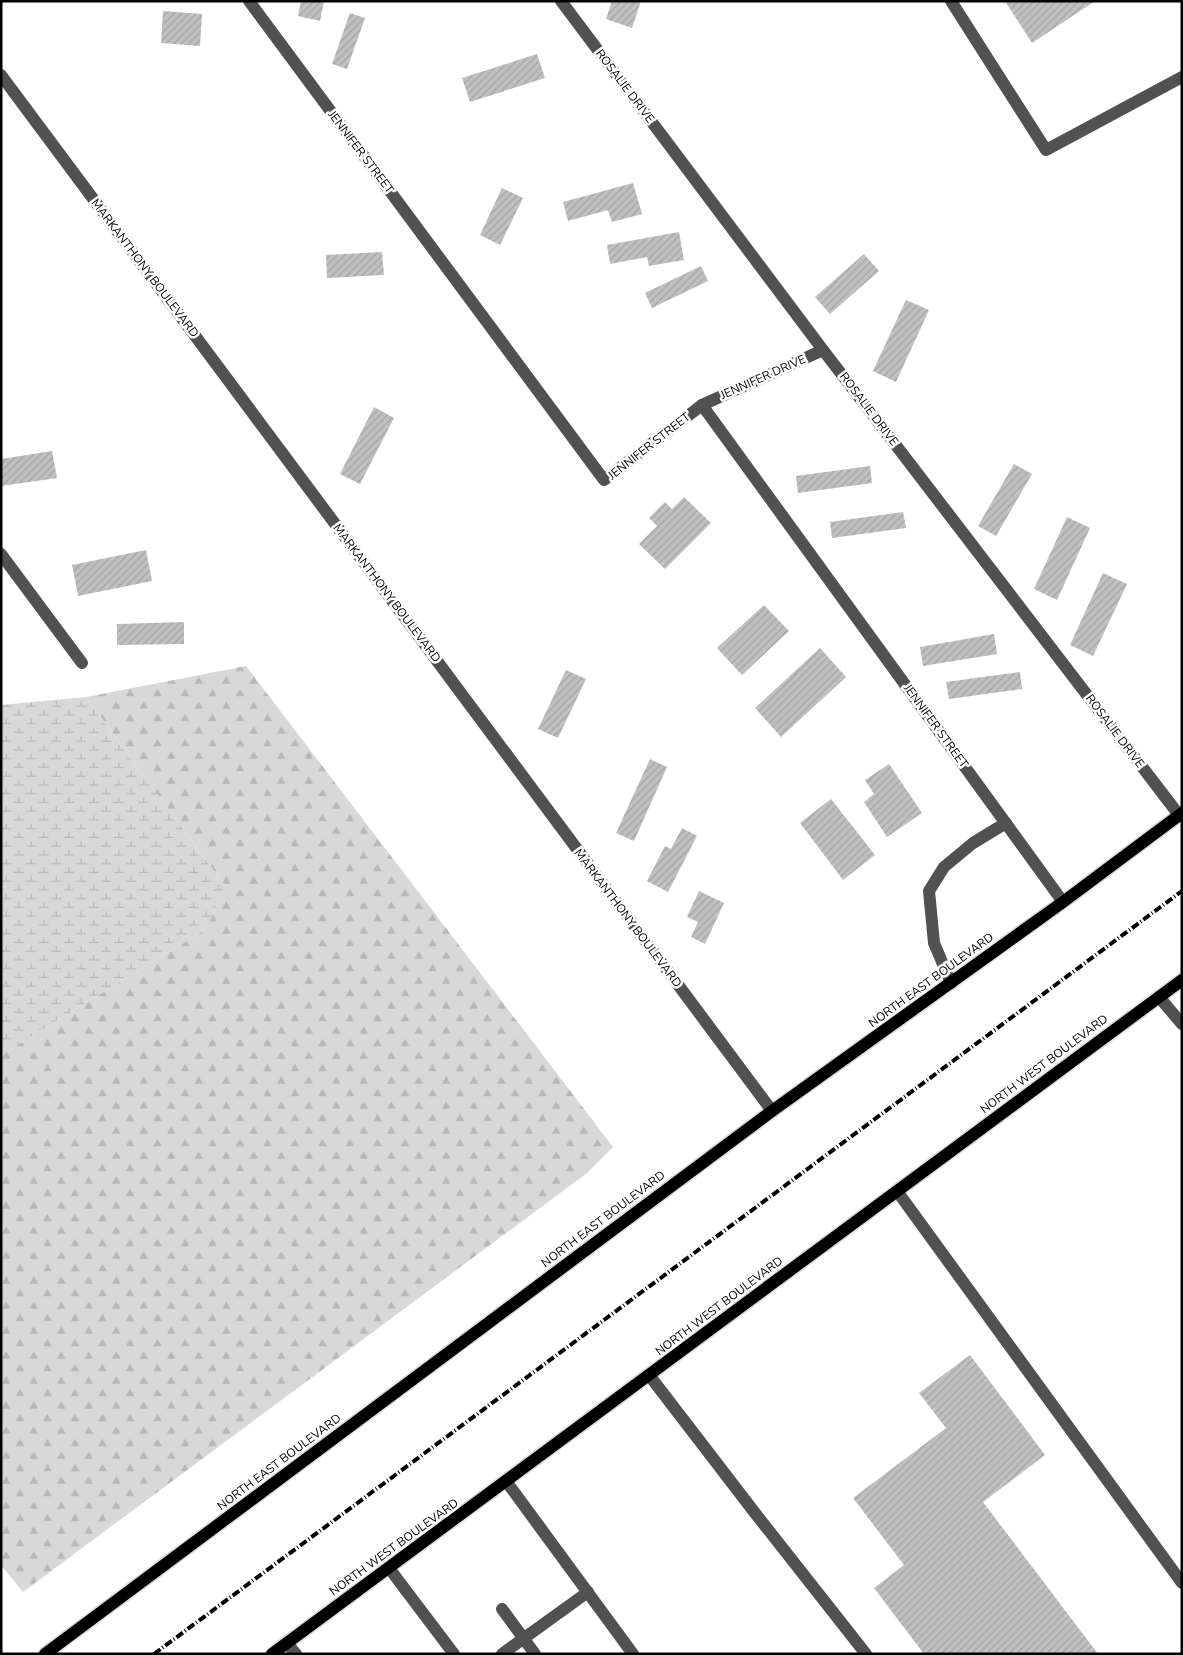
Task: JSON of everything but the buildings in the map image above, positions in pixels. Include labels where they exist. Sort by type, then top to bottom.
[{"type":"main road","name":"NORTH EAST BOULEVARD","points":[[45,1654],[772,1111],[1063,902],[1180,814]]},
{"type":"main road","name":"NORTH WEST BOULEVARD","points":[[272,1654],[1182,980]]},
{"type":"lane","name":"JENNIFER STREET","points":[[249,1],[604,480],[702,405],[1063,902]]},
{"type":"lane","name":"ROSALIE DRIVE","points":[[561,1],[824,350],[1180,814]]},
{"type":"lane","points":[[951,1],[1046,150],[1182,76]]},
{"type":"lane","name":"MARKANTHONY BOULEVARD","points":[[1,75],[772,1111]]},
{"type":"lane","name":"JENNIFER DRIVE","points":[[702,405],[824,350]]},
{"type":"lane","points":[[1,554],[82,663]]},
{"type":"lane","points":[[950,983],[934,943],[929,891],[944,868],[973,844],[1006,823]]},
{"type":"lane","points":[[1159,997],[1182,1024]]},
{"type":"lane","points":[[897,1191],[1182,1583]]},
{"type":"lane","points":[[649,1375],[866,1654]]},
{"type":"lane","points":[[506,1481],[633,1654]]},
{"type":"lane","points":[[389,1568],[454,1654]]},
{"type":"lane","points":[[502,1654],[588,1592]]},
{"type":"lane","points":[[502,1609],[535,1654]]},
{"type":"lane","points":[[287,1643],[296,1654]]},
{"type":"green space","points":[[246,666],[613,1147],[587,1173],[23,1592],[1,1565],[1,1055],[206,929],[225,886],[86,697]]},
{"type":"green space","points":[[86,697],[225,886],[206,929],[1,1055],[1,705]]},
{"type":"railway","points":[[154,1654],[1182,891]]}]
